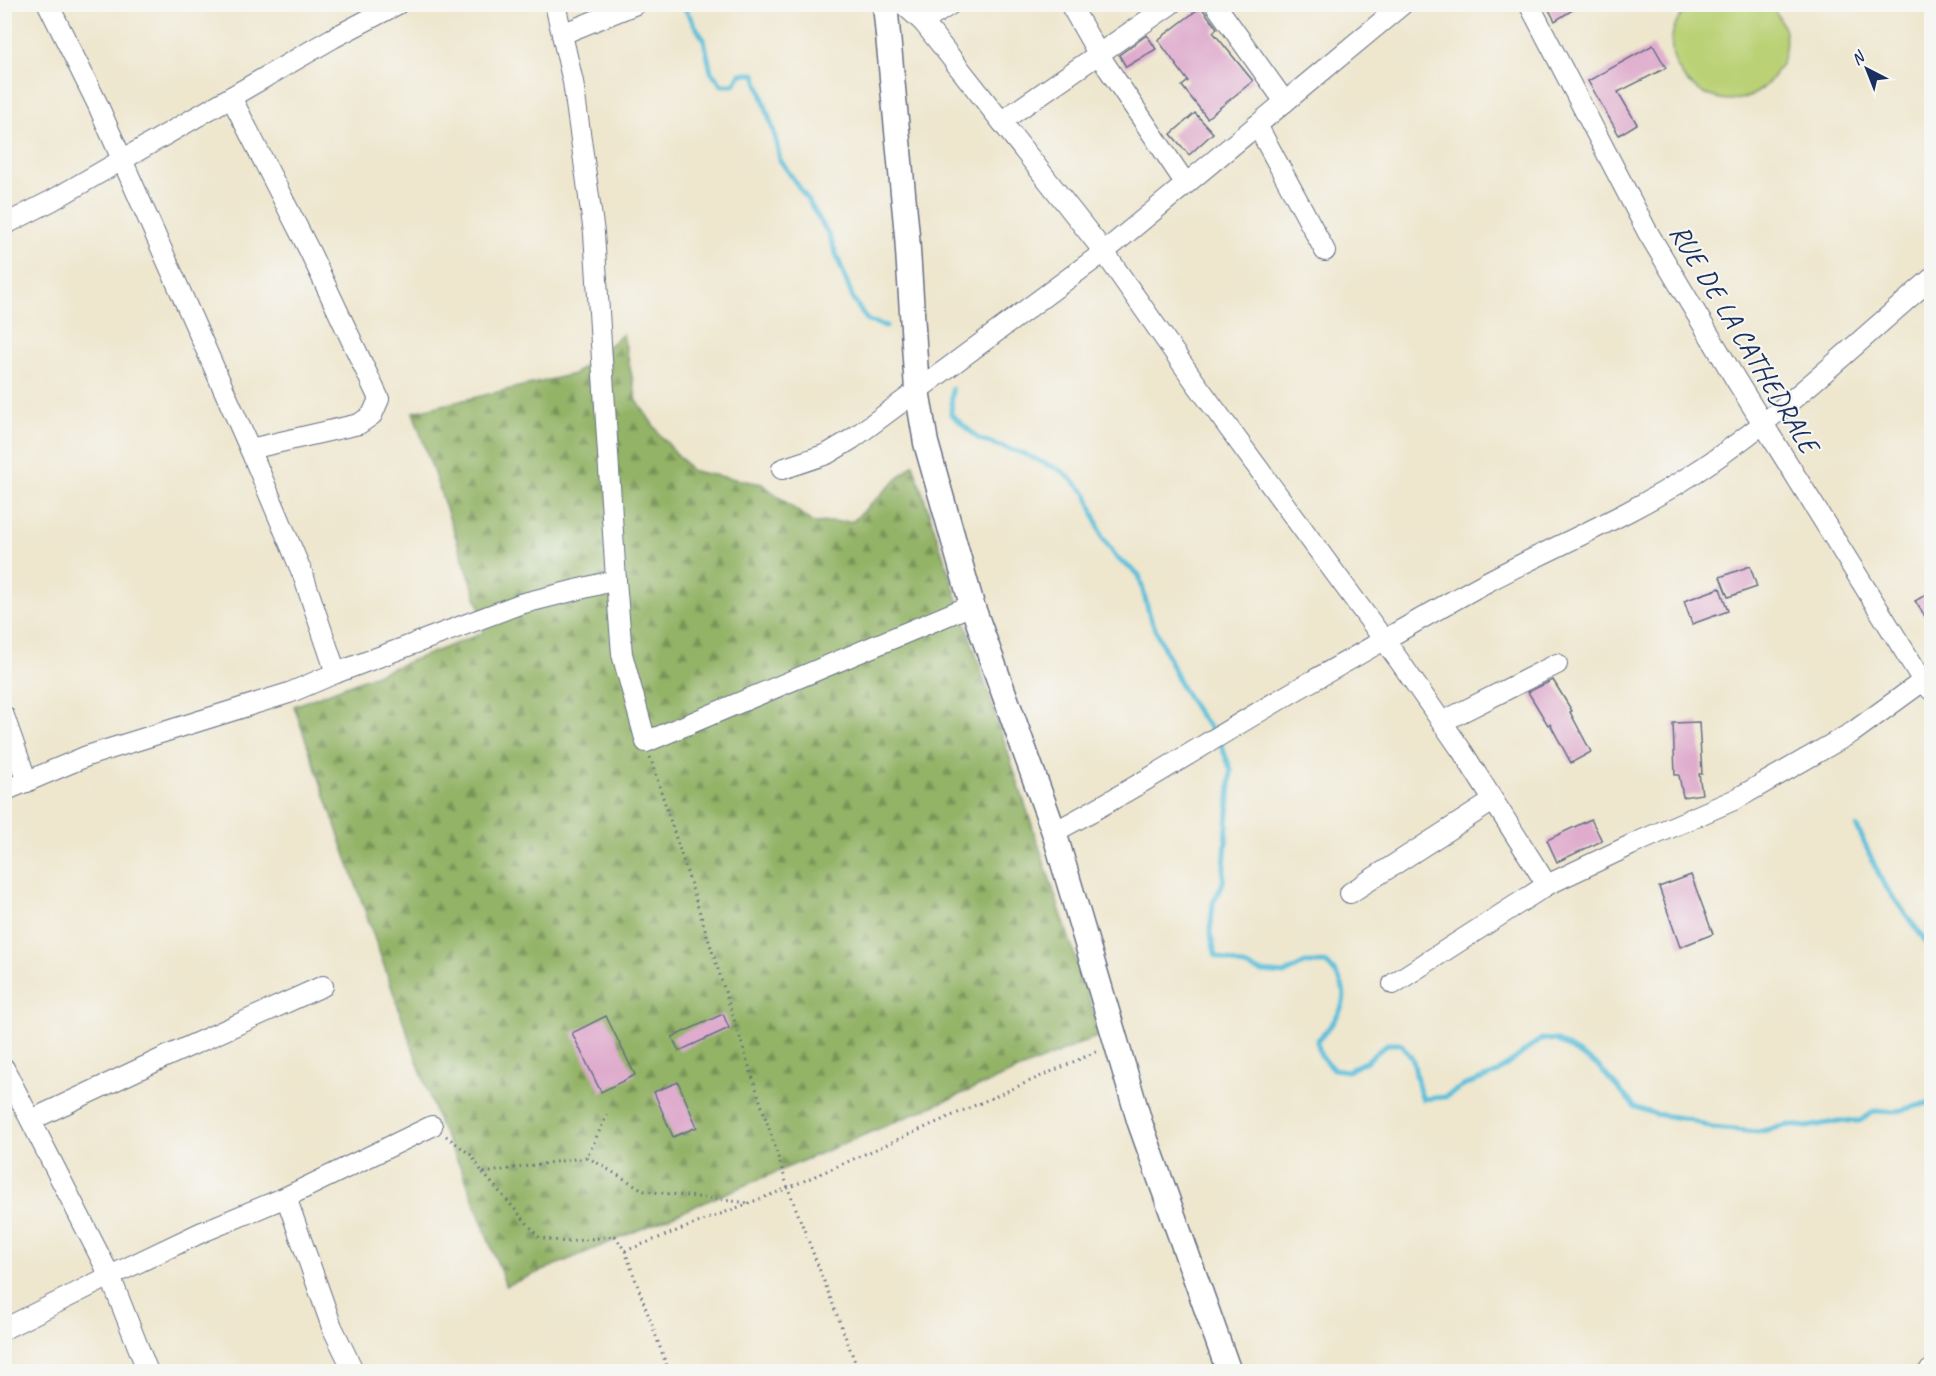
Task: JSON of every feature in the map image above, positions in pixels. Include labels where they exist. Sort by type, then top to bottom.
[{"type":"street","points":[[4,225],[333,38],[398,4]]},
{"type":"street","points":[[555,4],[573,82],[594,233],[622,654],[645,742],[972,604]]},
{"type":"street","points":[[562,34],[636,4]]},
{"type":"street","points":[[885,4],[907,235],[917,390],[926,443],[972,604],[1054,832],[1140,1123],[1229,1371]]},
{"type":"street","points":[[903,4],[923,22],[1104,252],[1195,382],[1442,722],[1547,885]]},
{"type":"street","points":[[923,22],[951,4]]},
{"type":"street","points":[[1070,4],[1100,55],[1186,184]]},
{"type":"street","points":[[1002,122],[1171,4]]},
{"type":"street","points":[[1215,4],[1286,102]]},
{"type":"street","points":[[782,469],[827,454],[852,438],[1104,252],[1403,4]]},
{"type":"street","name":"RUE DE LA CATHEDRALE","points":[[1529,4],[1647,231],[1763,424],[1929,682]]},
{"type":"street","points":[[52,5],[250,449],[303,575],[336,673]]},
{"type":"street","points":[[231,97],[310,252],[379,399],[372,415],[359,424],[250,449]]},
{"type":"street","points":[[1257,125],[1325,251]]},
{"type":"street","points":[[1054,832],[1092,812],[1232,727],[1485,583],[1649,501],[1693,474],[1763,424],[1932,278]]},
{"type":"street","points":[[4,791],[87,756],[289,693],[520,604],[616,580]]},
{"type":"street","points":[[1442,722],[1557,664]]},
{"type":"street","points":[[1393,984],[1547,885],[1631,844],[1736,799],[1853,732],[1929,682]]},
{"type":"street","points":[[4,716],[27,782]]},
{"type":"street","points":[[1350,893],[1493,801]]},
{"type":"street","points":[[31,1120],[323,986]]},
{"type":"street","points":[[4,1068],[110,1276],[148,1371]]},
{"type":"street","points":[[4,1329],[200,1233],[286,1197],[432,1126]]},
{"type":"street","points":[[286,1197],[332,1327],[354,1371]]},
{"type":"street","points":[[1928,1371],[1932,1369]]},
{"type":"path","points":[[645,742],[788,1188],[859,1371]]},
{"type":"path","points":[[625,1251],[788,1188],[1115,1044]]},
{"type":"path","points":[[587,1157],[607,1115]]},
{"type":"path","points":[[432,1126],[471,1155],[483,1173],[540,1238],[566,1242],[615,1236],[625,1251],[669,1371]]},
{"type":"path","points":[[483,1173],[587,1157],[645,1191],[750,1203]]},
{"type":"green space","points":[[1689,5],[1769,5],[1780,20],[1786,43],[1781,64],[1772,78],[1757,92],[1740,99],[1721,99],[1703,93],[1688,82],[1677,67],[1672,49],[1674,28]]},
{"type":"green space","points":[[623,334],[637,401],[660,435],[692,471],[762,484],[813,523],[853,521],[913,464],[1101,1035],[506,1286],[463,1172],[439,1124],[294,706],[483,633],[480,608],[413,412],[574,374]]},
{"type":"building","points":[[1546,4],[1582,4],[1555,21]]},
{"type":"building","points":[[1201,7],[1217,28],[1213,32],[1253,81],[1207,118],[1182,86],[1188,81],[1158,40]]},
{"type":"building","points":[[1147,35],[1156,49],[1126,67],[1119,55]]},
{"type":"building","points":[[1653,45],[1666,68],[1618,92],[1637,124],[1619,135],[1588,81]]},
{"type":"building","points":[[1195,113],[1213,133],[1189,155],[1171,134]]},
{"type":"building","points":[[1750,566],[1757,587],[1728,597],[1720,577]]},
{"type":"building","points":[[1720,588],[1728,611],[1692,624],[1684,601]]},
{"type":"building","points":[[1932,591],[1932,627],[1915,601]]},
{"type":"building","points":[[1553,680],[1572,711],[1570,712],[1591,752],[1571,763],[1550,724],[1548,725],[1528,692]]},
{"type":"building","points":[[1699,722],[1702,774],[1699,774],[1702,794],[1683,797],[1679,775],[1675,775],[1673,723]]},
{"type":"building","points":[[1591,819],[1602,841],[1557,862],[1547,840]]},
{"type":"building","points":[[1691,875],[1713,934],[1680,947],[1659,887]]},
{"type":"building","points":[[723,1014],[729,1028],[679,1051],[672,1037]]},
{"type":"building","points":[[606,1016],[635,1075],[601,1092],[572,1033]]},
{"type":"building","points":[[678,1082],[697,1127],[673,1137],[654,1092]]},
{"type":"waterway","points":[[682,4],[704,40],[711,72],[722,85],[734,85],[740,74],[755,74],[775,136],[780,160],[829,235],[854,301],[868,321],[886,326]]},
{"type":"waterway","points":[[952,389],[951,414],[979,439],[1024,454],[1062,471],[1087,494],[1102,537],[1117,558],[1139,575],[1150,617],[1182,688],[1214,733]]},
{"type":"waterway","points":[[1219,740],[1231,770],[1223,883],[1213,903],[1210,933],[1216,956],[1261,972],[1284,974],[1305,963],[1326,963],[1342,984],[1344,994],[1339,1013],[1317,1041],[1321,1056],[1333,1069],[1348,1071],[1368,1060],[1387,1044],[1401,1044],[1413,1060],[1423,1099],[1445,1097],[1465,1085],[1495,1074],[1541,1039],[1556,1040],[1597,1065],[1635,1107],[1655,1114],[1688,1119],[1712,1128],[1758,1132],[1788,1125],[1807,1127],[1839,1121],[1860,1121],[1875,1111],[1894,1112],[1932,1102]]},
{"type":"waterway","points":[[1857,827],[1883,883],[1932,950]]}]
